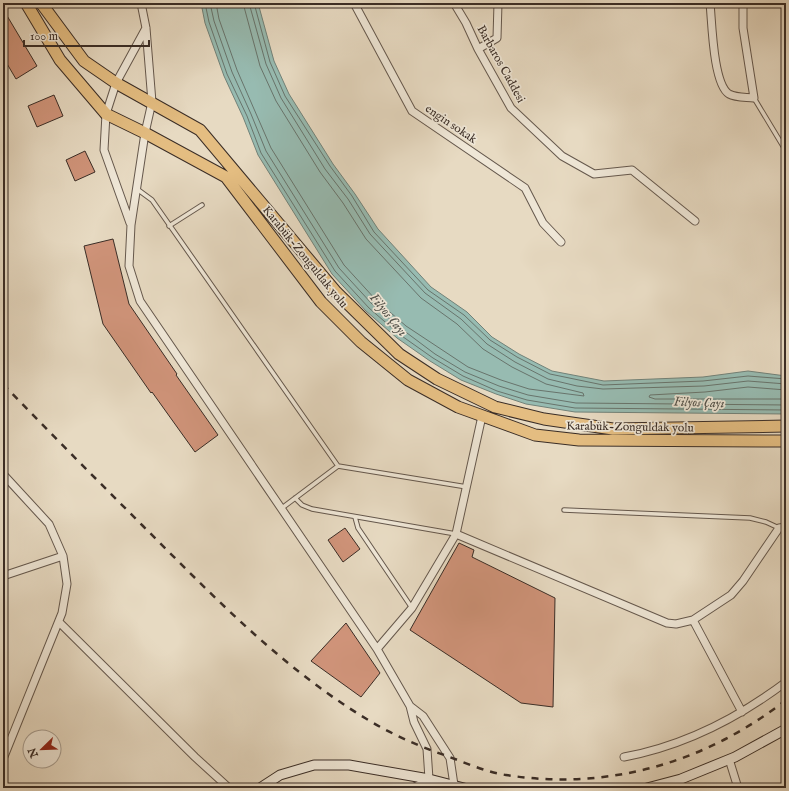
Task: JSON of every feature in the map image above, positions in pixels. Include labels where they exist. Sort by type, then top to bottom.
[{"type":"highway","name":"Karabük-Zonguldak yolu","points":[[26,3],[60,60],[106,114],[145,133],[226,177],[321,302],[361,342],[408,380],[458,407],[535,435],[579,440],[786,441]]},
{"type":"highway","name":"Karabük-Zonguldak yolu","points":[[41,3],[84,61],[116,83],[200,130],[336,292],[399,354],[437,379],[495,407],[544,419],[613,429],[786,426]]},
{"type":"main road","points":[[647,788],[681,779],[728,759],[786,729]]},
{"type":"main road","points":[[260,788],[280,775],[314,765],[349,765],[429,779],[464,788]]},
{"type":"street","points":[[141,3],[146,28],[152,102],[145,133],[131,225],[129,266],[140,301],[377,649],[410,706],[414,722],[427,749],[429,779],[415,787]]},
{"type":"street","name":"engin sokak","points":[[354,3],[412,111],[525,188],[543,222],[561,242]]},
{"type":"street","name":"Barbaros Caddesi","points":[[454,3],[511,108],[562,156],[594,174],[632,170],[695,221]]},
{"type":"street","points":[[478,49],[497,38],[498,3]]},
{"type":"street","points":[[710,3],[715,54],[720,84],[729,94],[754,98],[743,28],[743,3]]},
{"type":"street","points":[[131,225],[104,150],[106,114],[116,83],[146,28]]},
{"type":"street","points":[[377,649],[412,608],[456,534],[482,416]]},
{"type":"street","points":[[3,474],[49,524],[63,556],[66,574],[66,593],[59,622],[3,759]]},
{"type":"street","points":[[456,534],[667,623],[676,624],[693,620],[738,588],[783,527]]},
{"type":"street","points":[[3,576],[63,556]]},
{"type":"street","points":[[693,620],[742,712]]},
{"type":"street","points":[[59,622],[195,757],[229,788]]},
{"type":"street","points":[[624,756],[651,751],[679,742],[742,712],[786,682]]},
{"type":"street","points":[[410,706],[423,716],[450,758],[454,785]]},
{"type":"street","points":[[728,759],[738,788]]},
{"type":"lane","points":[[754,98],[780,144],[786,151]]},
{"type":"lane","points":[[136,189],[152,200],[338,466],[467,487]]},
{"type":"lane","points":[[169,226],[202,205]]},
{"type":"lane","points":[[282,508],[338,466]]},
{"type":"lane","points":[[295,498],[302,505],[312,509],[456,534]]},
{"type":"lane","points":[[564,510],[750,518],[783,527]]},
{"type":"lane","points":[[355,517],[358,528],[412,608]]},
{"type":"water","name":"Filyos Çayı","points":[[201,3],[258,3],[274,61],[289,94],[333,164],[378,229],[431,287],[467,312],[492,337],[519,354],[552,371],[604,381],[703,377],[748,371],[786,376],[786,414],[575,412],[526,404],[461,380],[397,338],[366,311],[332,274],[258,155],[243,117],[224,76],[205,23]]},
{"type":"building","points":[[3,9],[37,66],[16,79],[3,57]]},
{"type":"building","points":[[54,95],[63,116],[37,127],[28,106]]},
{"type":"building","points":[[85,151],[95,172],[75,181],[66,160]]},
{"type":"building","points":[[113,239],[129,304],[218,435],[195,452],[152,392],[151,393],[103,324],[84,246]]},
{"type":"building","points":[[345,528],[360,549],[343,562],[328,540]]},
{"type":"building","points":[[459,543],[474,550],[472,557],[555,598],[553,707],[521,703],[410,630]]},
{"type":"building","points":[[346,623],[380,673],[361,697],[311,661]]},
{"type":"railway","points":[[3,384],[195,578],[248,629],[334,698],[375,724],[426,748],[484,770],[506,775],[544,779],[581,779],[618,775],[654,767],[689,756],[722,741],[755,722],[786,700]]}]
